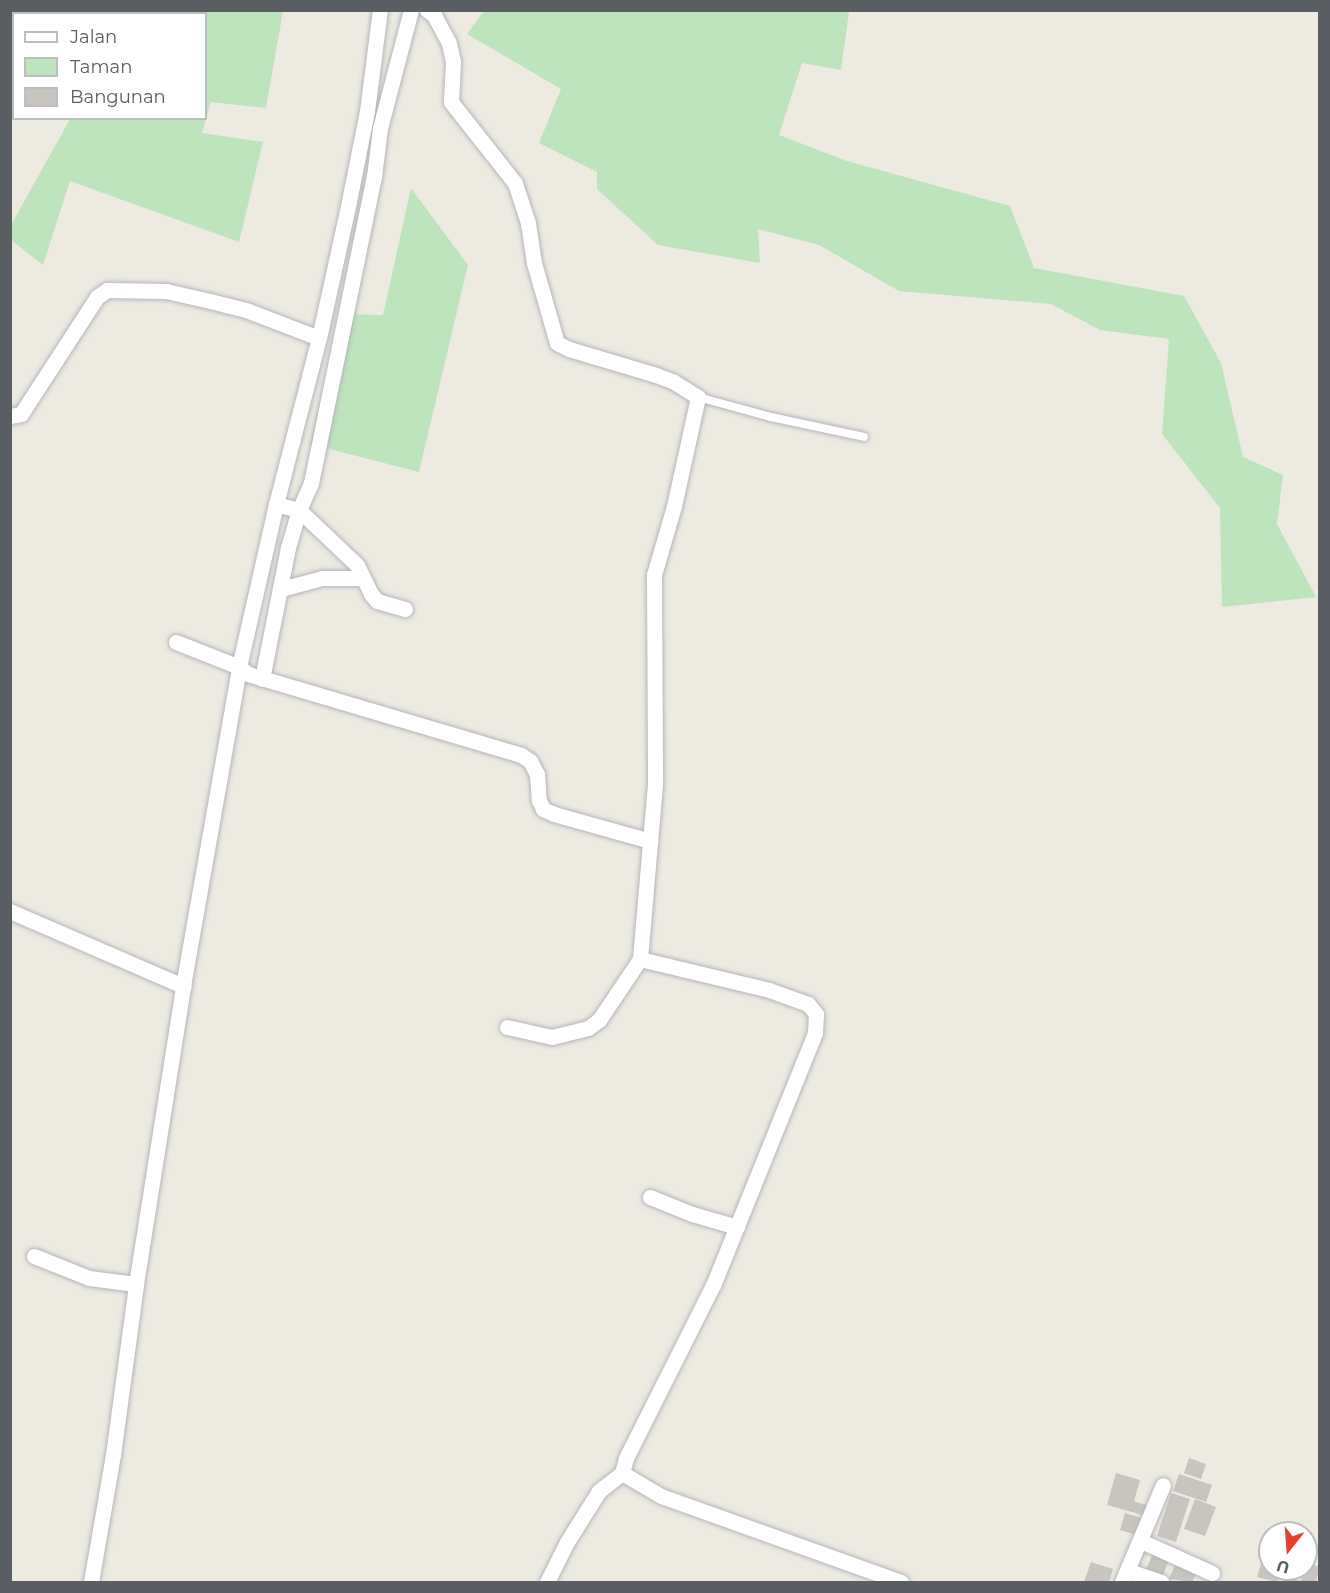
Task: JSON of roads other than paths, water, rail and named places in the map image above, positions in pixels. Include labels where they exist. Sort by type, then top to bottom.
[{"type":"street","points":[[91,1582],[113,1455],[136,1284],[183,986],[252,674],[276,504],[319,338],[368,111],[380,10]]},
{"type":"street","points":[[252,674],[281,589],[288,548],[299,510],[311,483],[374,177],[380,128],[411,10]]},
{"type":"street","points":[[428,10],[434,15],[449,43],[453,62],[451,102],[514,183],[528,223],[534,263],[557,343],[568,349],[656,375],[674,382],[698,397],[674,506],[654,575],[655,784],[640,959],[599,1020],[588,1028],[552,1037],[507,1027]]},
{"type":"street","points":[[10,416],[21,414],[97,297],[107,290],[166,291],[210,300],[319,338]]},
{"type":"street","points":[[276,504],[299,510],[357,565],[371,594],[377,601],[405,609]]},
{"type":"street","points":[[281,589],[321,578],[363,578]]},
{"type":"street","points":[[176,642],[252,674],[521,755],[530,761],[537,774],[539,801],[543,808],[554,814],[650,841]]},
{"type":"street","points":[[10,911],[183,986]]},
{"type":"street","points":[[547,1582],[567,1542],[599,1491],[622,1473],[626,1458],[713,1286],[815,1034],[817,1024],[814,1008],[808,1004],[769,990],[640,959]]},
{"type":"street","points":[[650,1197],[692,1214],[736,1227]]},
{"type":"street","points":[[34,1256],[89,1278],[136,1284]]},
{"type":"street","points":[[622,1473],[661,1496],[900,1582]]},
{"type":"street","points":[[1161,1582],[1125,1577],[1163,1485]]},
{"type":"street","points":[[1141,1541],[1212,1573]]},
{"type":"lane","points":[[698,397],[771,417],[864,437]]}]
